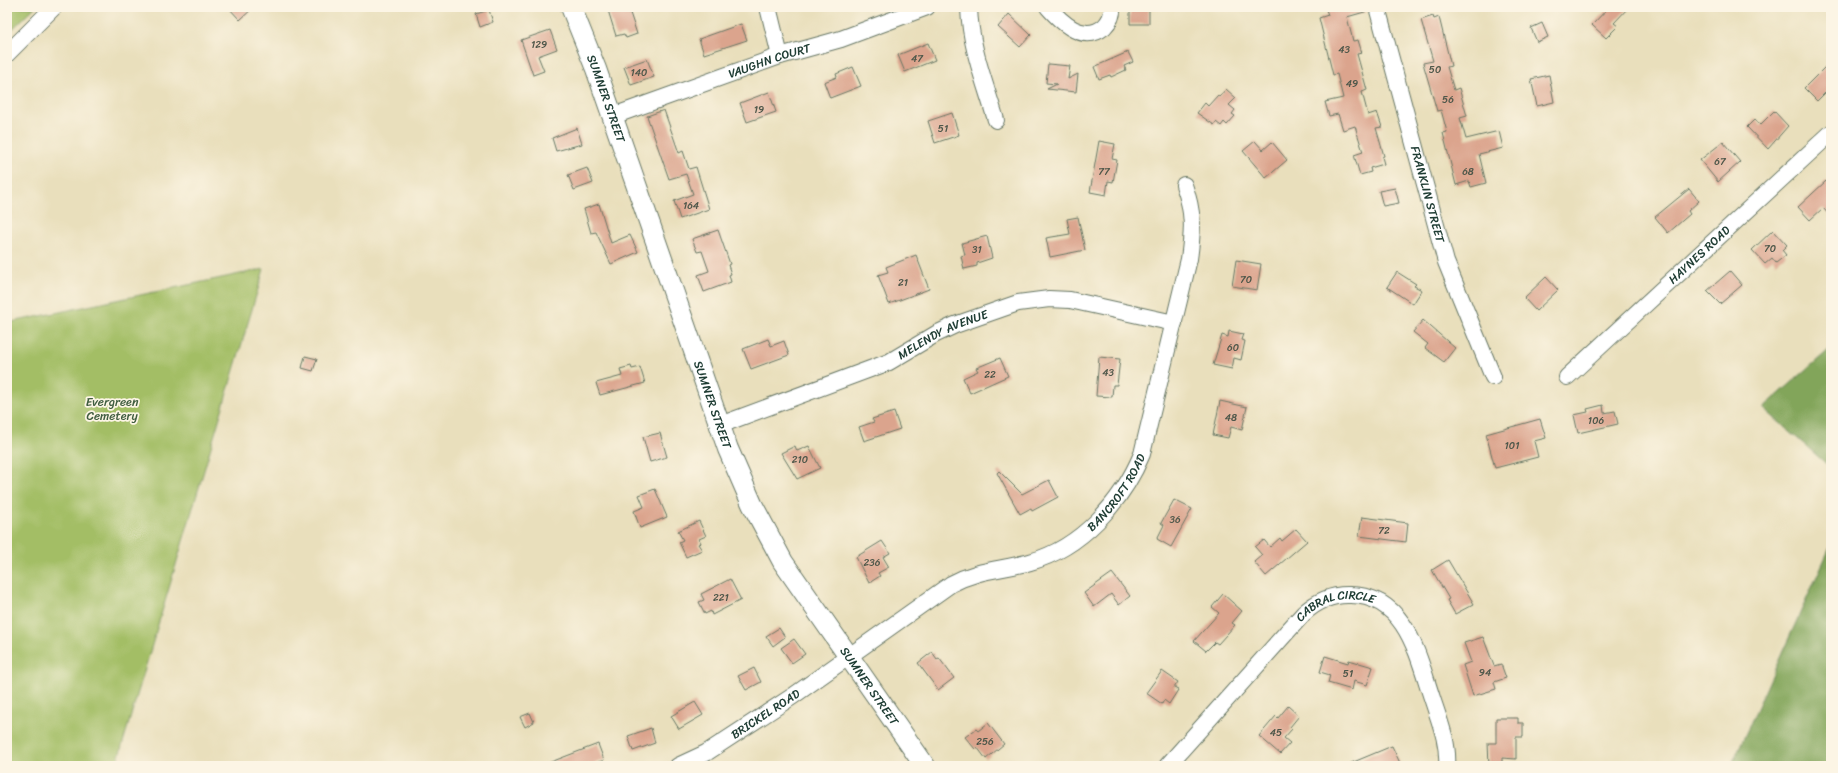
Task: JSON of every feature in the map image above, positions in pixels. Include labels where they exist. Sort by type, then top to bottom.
[{"type":"main road","name":"SUMNER STREET","points":[[571,7],[613,116],[720,425],[744,486],[774,548],[925,766]]},
{"type":"street","points":[[7,54],[54,7]]},
{"type":"street","points":[[768,7],[780,56]]},
{"type":"street","name":"VAUGHN COURT","points":[[613,116],[780,56],[841,39],[927,7]]},
{"type":"street","points":[[969,7],[971,33],[996,120]]},
{"type":"street","points":[[1048,7],[1066,26],[1078,32],[1086,33],[1101,29],[1110,18],[1112,7]]},
{"type":"street","name":"FRANKLIN STREET","points":[[1377,7],[1446,262],[1493,377]]},
{"type":"street","name":"HAYNES ROAD","points":[[1567,377],[1831,133]]},
{"type":"street","name":"BANCROFT ROAD","points":[[849,657],[951,584],[977,572],[1030,563],[1050,555],[1078,539],[1094,523],[1126,485],[1142,454],[1189,259],[1192,234],[1191,204],[1184,185]]},
{"type":"street","name":"MELENDY AVENUE","points":[[720,425],[884,364],[936,334],[955,325],[1018,303],[1039,299],[1070,300],[1174,323]]},
{"type":"street","name":"CABRAL CIRCLE","points":[[1174,764],[1304,612],[1327,598],[1349,594],[1366,597],[1381,603],[1390,609],[1402,621],[1426,681],[1443,734],[1446,748],[1446,766]]},
{"type":"street","name":"BRICKEL ROAD","points":[[678,766],[706,752],[743,729],[849,657]]},
{"type":"green space","points":[[7,7],[35,7],[7,34]]},
{"type":"green space","name":"Evergreen Cemetery","points":[[264,269],[116,766],[7,766],[7,323]]},
{"type":"green space","points":[[1831,348],[1831,468],[1763,408]]},
{"type":"green space","points":[[1831,545],[1831,766],[1731,766]]},
{"type":"building","points":[[228,7],[254,7],[240,20]]},
{"type":"building","points":[[607,7],[628,7],[637,34],[626,38],[624,34],[616,36]]},
{"type":"building","points":[[1130,7],[1149,7],[1149,24],[1130,24]]},
{"type":"building","points":[[1325,7],[1368,7],[1368,11],[1347,17],[1353,41],[1358,40],[1362,53],[1357,54],[1367,90],[1362,92],[1368,115],[1377,112],[1382,127],[1376,128],[1384,156],[1382,157],[1384,164],[1370,168],[1371,172],[1360,175],[1354,155],[1363,152],[1355,126],[1343,130],[1338,114],[1329,116],[1325,102],[1343,98],[1337,74],[1333,75],[1319,18],[1328,15]]},
{"type":"building","points":[[1609,7],[1629,7],[1614,23],[1618,26],[1606,38],[1592,25]]},
{"type":"building","points":[[489,10],[493,22],[480,27],[476,14]]},
{"type":"building","points":[[1009,14],[1031,35],[1020,47],[998,27]]},
{"type":"building","points":[[1433,16],[1434,19],[1439,17],[1451,66],[1447,67],[1454,90],[1459,88],[1467,116],[1460,118],[1466,139],[1499,131],[1503,148],[1479,154],[1486,183],[1471,187],[1469,181],[1456,185],[1443,133],[1447,132],[1441,110],[1437,111],[1423,63],[1433,61],[1421,20]]},
{"type":"building","points":[[1542,23],[1548,37],[1537,42],[1531,28]]},
{"type":"building","points":[[741,24],[747,40],[704,54],[699,39]]},
{"type":"building","points":[[550,30],[557,49],[538,56],[544,71],[533,75],[521,40]]},
{"type":"building","points":[[928,43],[935,60],[905,72],[898,55]]},
{"type":"building","points":[[1128,52],[1133,62],[1124,66],[1126,70],[1111,77],[1110,75],[1099,79],[1094,67]]},
{"type":"building","points":[[647,59],[654,77],[631,85],[624,67]]},
{"type":"building","points":[[1831,61],[1831,87],[1817,101],[1804,88]]},
{"type":"building","points":[[1048,64],[1070,66],[1068,79],[1078,74],[1076,92],[1047,89],[1057,84],[1046,83]]},
{"type":"building","points":[[853,67],[861,86],[830,98],[824,82],[837,77],[836,74]]},
{"type":"building","points":[[1549,75],[1554,102],[1537,106],[1531,79]]},
{"type":"building","points":[[1226,89],[1236,98],[1229,105],[1235,110],[1232,114],[1235,116],[1227,125],[1224,122],[1221,126],[1216,122],[1214,125],[1197,113],[1205,103],[1208,106]]},
{"type":"building","points":[[769,92],[776,112],[747,122],[740,103]]},
{"type":"building","points":[[664,110],[679,153],[683,151],[689,169],[696,167],[709,209],[680,219],[674,201],[693,194],[686,174],[669,179],[647,116]]},
{"type":"building","points":[[1774,111],[1788,126],[1768,149],[1747,127],[1755,119],[1760,125]]},
{"type":"building","points":[[952,113],[959,135],[935,143],[928,121]]},
{"type":"building","points":[[577,128],[582,144],[556,151],[552,138]]},
{"type":"building","points":[[1099,141],[1115,144],[1112,159],[1117,160],[1113,182],[1108,181],[1106,195],[1090,192]]},
{"type":"building","points":[[1255,141],[1263,150],[1272,142],[1287,160],[1266,178],[1243,151]]},
{"type":"building","points":[[1723,142],[1740,162],[1718,182],[1700,160]]},
{"type":"building","points":[[587,168],[593,183],[574,190],[568,175]]},
{"type":"building","points":[[1826,181],[1831,186],[1831,217],[1823,208],[1810,220],[1798,207]]},
{"type":"building","points":[[1395,188],[1399,203],[1383,206],[1379,191]]},
{"type":"building","points":[[1689,189],[1699,201],[1688,211],[1690,214],[1668,233],[1655,217]]},
{"type":"building","points":[[599,204],[611,243],[630,235],[638,252],[611,264],[596,232],[591,233],[584,209]]},
{"type":"building","points":[[1078,217],[1085,250],[1050,257],[1046,238],[1070,234],[1067,219]]},
{"type":"building","points":[[718,230],[730,264],[728,265],[731,274],[729,275],[731,282],[704,292],[698,275],[709,271],[702,251],[697,252],[692,239]]},
{"type":"building","points":[[1773,230],[1787,245],[1782,250],[1786,255],[1776,263],[1772,258],[1765,264],[1752,250]]},
{"type":"building","points":[[987,236],[992,258],[977,263],[977,266],[964,269],[961,256],[965,255],[962,243]]},
{"type":"building","points":[[916,255],[929,289],[889,304],[878,275],[888,272],[886,267]]},
{"type":"building","points":[[1236,260],[1261,264],[1257,290],[1232,286]]},
{"type":"building","points":[[1730,271],[1742,285],[1720,304],[1707,291]]},
{"type":"building","points":[[1397,272],[1416,284],[1414,286],[1422,290],[1413,304],[1387,287]]},
{"type":"building","points":[[1546,277],[1558,290],[1536,311],[1524,298]]},
{"type":"building","points":[[1423,320],[1455,348],[1444,362],[1425,348],[1428,344],[1413,332]]},
{"type":"building","points":[[1229,331],[1243,334],[1241,340],[1245,341],[1241,360],[1234,358],[1232,369],[1213,365],[1222,335],[1228,337]]},
{"type":"building","points":[[768,339],[771,346],[784,341],[789,355],[751,369],[743,349]]},
{"type":"building","points":[[305,356],[317,359],[313,371],[302,368]]},
{"type":"building","points":[[1099,357],[1120,359],[1117,385],[1113,385],[1112,397],[1096,396]]},
{"type":"building","points":[[1000,358],[1008,376],[970,393],[963,378],[978,371],[976,368]]},
{"type":"building","points":[[631,366],[632,369],[640,367],[645,383],[600,395],[596,383],[622,376],[620,369]]},
{"type":"building","points":[[1220,401],[1247,407],[1242,430],[1231,427],[1228,438],[1213,435]]},
{"type":"building","points":[[1603,405],[1604,413],[1615,411],[1618,424],[1578,433],[1574,415],[1588,412],[1587,409]]},
{"type":"building","points":[[894,412],[900,429],[864,441],[859,427],[874,422],[872,419]]},
{"type":"building","points":[[1540,419],[1546,438],[1534,441],[1538,457],[1495,468],[1486,434]]},
{"type":"building","points":[[660,433],[667,457],[650,462],[643,437]]},
{"type":"building","points":[[795,446],[797,451],[809,446],[820,468],[797,479],[781,453]]},
{"type":"building","points":[[999,471],[1022,494],[1049,480],[1058,497],[1032,511],[1031,508],[1020,514],[997,473]]},
{"type":"building","points":[[655,489],[667,517],[640,528],[634,511],[644,507],[639,495]]},
{"type":"building","points":[[1174,500],[1192,509],[1171,547],[1157,539],[1164,525],[1161,523]]},
{"type":"building","points":[[1362,517],[1408,523],[1406,542],[1359,536]]},
{"type":"building","points":[[699,521],[706,536],[699,539],[701,543],[698,544],[702,550],[686,557],[679,542],[683,540],[678,531]]},
{"type":"building","points":[[1296,529],[1307,541],[1266,576],[1254,562],[1262,555],[1255,547],[1264,540],[1270,547],[1280,538],[1282,541]]},
{"type":"building","points":[[882,541],[890,553],[883,557],[889,567],[878,573],[880,576],[869,583],[856,557]]},
{"type":"building","points":[[1448,560],[1474,604],[1455,614],[1447,600],[1449,599],[1432,570]]},
{"type":"building","points":[[1112,573],[1130,596],[1119,605],[1111,594],[1094,607],[1084,593]]},
{"type":"building","points":[[730,579],[741,600],[712,615],[711,611],[705,614],[699,602],[704,600],[701,594]]},
{"type":"building","points":[[1223,594],[1242,611],[1232,623],[1235,625],[1218,644],[1215,642],[1206,651],[1194,641],[1219,613],[1212,607]]},
{"type":"building","points":[[779,628],[785,637],[773,646],[766,636]]},
{"type":"building","points":[[1483,637],[1494,666],[1501,664],[1506,678],[1494,682],[1496,689],[1473,696],[1463,665],[1471,662],[1464,643]]},
{"type":"building","points":[[794,639],[805,654],[792,663],[781,648]]},
{"type":"building","points":[[932,652],[937,659],[939,658],[954,678],[938,690],[918,663]]},
{"type":"building","points":[[1325,656],[1348,663],[1349,660],[1373,667],[1367,685],[1354,681],[1352,690],[1328,683],[1330,675],[1320,672]]},
{"type":"building","points":[[754,668],[761,682],[746,690],[738,676]]},
{"type":"building","points":[[1162,671],[1178,682],[1174,688],[1178,690],[1169,704],[1164,700],[1162,704],[1146,693]]},
{"type":"building","points":[[695,702],[703,715],[679,729],[671,716]]},
{"type":"building","points":[[1288,706],[1299,716],[1290,727],[1292,729],[1284,738],[1290,743],[1280,754],[1259,736],[1276,716],[1278,718]]},
{"type":"building","points":[[530,713],[534,722],[525,727],[520,717]]},
{"type":"building","points":[[1496,718],[1518,718],[1518,723],[1523,723],[1523,737],[1516,737],[1516,759],[1502,758],[1502,766],[1489,766],[1488,743],[1496,743]]},
{"type":"building","points":[[988,723],[1004,744],[986,759],[977,747],[975,749],[965,737],[976,729],[978,731]]},
{"type":"building","points":[[651,728],[655,743],[633,751],[628,736]]},
{"type":"building","points":[[598,744],[604,760],[588,766],[543,766],[543,765]]},
{"type":"building","points":[[1392,746],[1400,763],[1393,766],[1344,766]]}]
